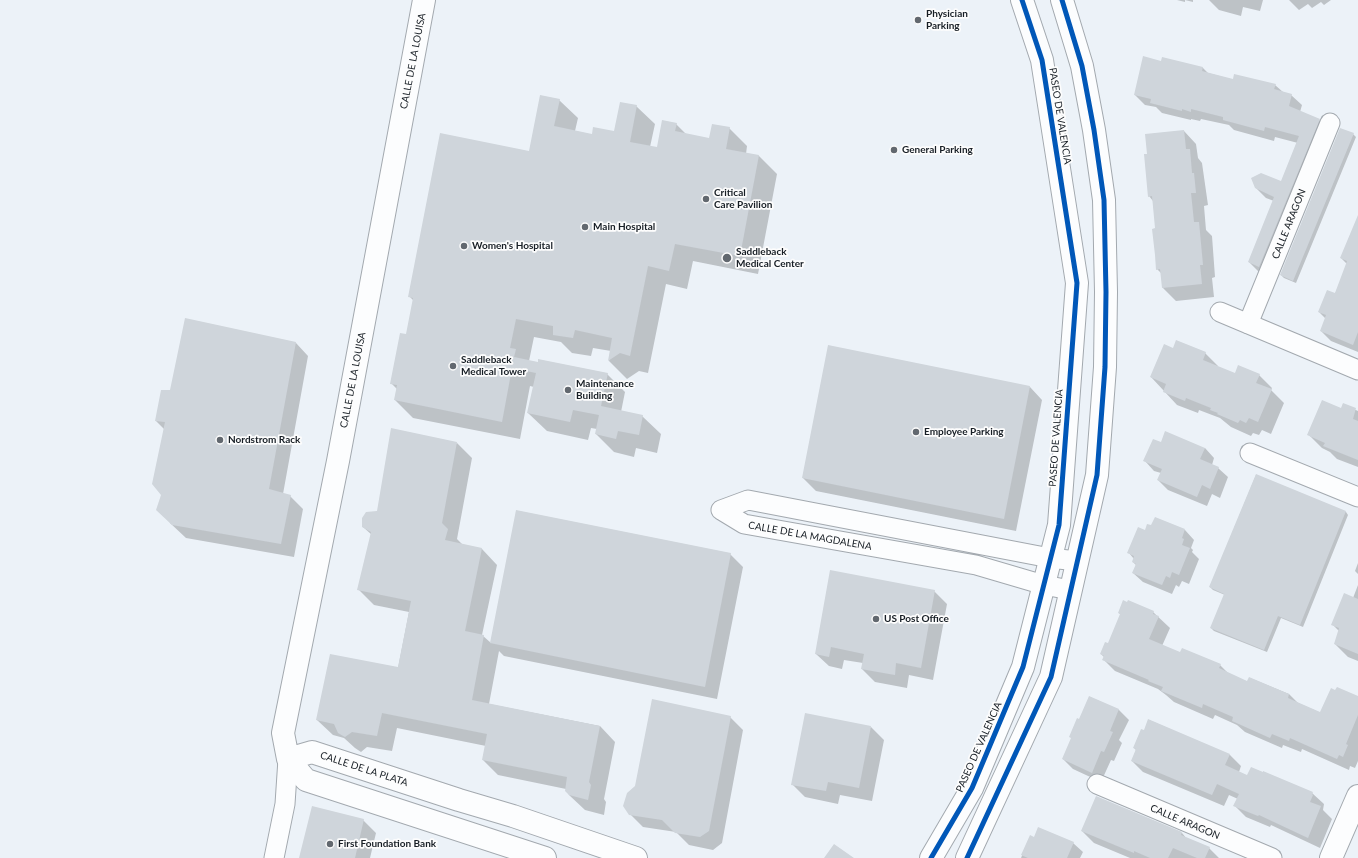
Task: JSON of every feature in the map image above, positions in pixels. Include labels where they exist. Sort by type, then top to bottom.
[{"type":"main road","name":"CALLE DE LA LOUISA","points":[[288,759],[283,733],[338,461],[424,0]]},
{"type":"main road","name":"PASEO DE VALENCIA","points":[[931,858],[972,788],[1023,667],[1059,525],[1077,283],[1042,60],[1022,0]]},
{"type":"main road","points":[[967,858],[1051,677],[1097,475],[1102,423],[1105,352],[1106,292],[1104,200],[1092,116],[1082,66],[1062,0]]},
{"type":"main road","name":"CALLE DE LA PLATA","points":[[288,759],[312,752],[513,816],[636,858]]},
{"type":"main road","points":[[288,759],[306,780],[546,858]]},
{"type":"main road","points":[[1331,858],[1358,796]]},
{"type":"street","name":"CALLE ARAGON","points":[[1248,324],[1330,123]]},
{"type":"street","points":[[1220,312],[1358,370]]},
{"type":"street","points":[[1250,453],[1358,497]]},
{"type":"street","name":"CALLE DE LA MAGDALENA","points":[[1070,590],[1044,585],[976,565],[744,524],[721,510],[748,500],[1050,558],[1077,561]]},
{"type":"street","points":[[274,858],[285,804],[288,759]]},
{"type":"street","name":"CALLE ARAGON","points":[[1097,784],[1272,858]]},
{"type":"building","points":[[1143,56],[1161,61],[1162,57],[1203,67],[1202,71],[1233,79],[1234,74],[1276,84],[1274,89],[1292,94],[1289,106],[1320,119],[1259,267],[1248,262],[1274,197],[1255,188],[1251,178],[1261,173],[1281,181],[1299,136],[1265,127],[1264,131],[1223,120],[1223,117],[1191,109],[1191,112],[1182,109],[1182,111],[1150,103],[1151,99],[1134,95]]},
{"type":"building","points":[[540,95],[560,99],[554,126],[592,134],[593,127],[614,131],[620,102],[637,105],[630,142],[657,147],[662,120],[677,123],[675,131],[709,138],[712,124],[730,127],[726,149],[759,155],[740,256],[675,244],[669,271],[648,266],[630,356],[620,353],[608,361],[612,338],[575,330],[573,338],[553,335],[553,326],[516,319],[510,348],[516,349],[514,357],[538,362],[538,359],[608,373],[601,406],[643,415],[639,435],[618,431],[616,439],[595,434],[599,415],[573,410],[570,422],[527,413],[536,373],[512,368],[502,422],[394,400],[397,385],[390,384],[400,333],[406,334],[413,298],[408,297],[440,133],[529,151]]},
{"type":"building","points":[[1340,128],[1354,133],[1293,281],[1280,275]]},
{"type":"building","points":[[1184,130],[1186,149],[1190,149],[1192,173],[1194,173],[1196,193],[1191,193],[1194,222],[1199,222],[1203,265],[1200,265],[1202,284],[1162,288],[1160,269],[1156,270],[1152,229],[1155,228],[1152,196],[1148,197],[1144,154],[1147,154],[1145,134]]},
{"type":"building","points":[[1358,215],[1358,332],[1353,345],[1320,331],[1326,315],[1318,312],[1327,290],[1335,293],[1347,261],[1340,258]]},
{"type":"building","name":"Nordstrom Rack","points":[[185,318],[296,342],[269,489],[291,495],[281,544],[172,525],[156,510],[161,495],[152,484],[165,422],[155,421],[161,390],[170,390]]},
{"type":"building","points":[[1176,340],[1206,352],[1203,360],[1235,373],[1238,365],[1260,374],[1256,383],[1272,389],[1258,422],[1249,418],[1246,423],[1240,420],[1238,423],[1217,414],[1218,413],[1210,410],[1211,408],[1186,398],[1185,401],[1163,392],[1166,384],[1150,377],[1164,344],[1173,348]]},
{"type":"building","name":"Employee Parking","points":[[828,345],[1030,386],[1004,519],[802,478]]},
{"type":"building","points":[[1322,400],[1341,408],[1343,403],[1356,408],[1353,419],[1358,421],[1358,460],[1323,446],[1325,443],[1307,435]]},
{"type":"building","points":[[391,428],[457,442],[442,523],[448,529],[445,540],[482,548],[465,631],[484,635],[472,700],[600,726],[589,782],[591,785],[588,800],[569,795],[565,791],[567,777],[482,760],[487,734],[382,713],[377,736],[352,732],[345,737],[338,733],[334,724],[316,720],[330,654],[398,667],[411,601],[357,590],[371,532],[362,527],[362,518],[366,512],[377,511]]},
{"type":"building","points":[[1165,431],[1205,448],[1200,459],[1219,467],[1210,489],[1202,485],[1197,497],[1157,480],[1162,469],[1143,461],[1153,439],[1161,442]]},
{"type":"building","points":[[1256,474],[1346,511],[1300,625],[1278,616],[1264,650],[1210,628],[1224,594],[1209,587]]},
{"type":"building","points":[[516,510],[731,553],[705,687],[490,643]]},
{"type":"building","points":[[1155,517],[1185,529],[1182,538],[1184,539],[1182,545],[1190,548],[1179,575],[1172,572],[1170,578],[1166,576],[1162,585],[1132,573],[1136,564],[1132,562],[1134,556],[1127,553],[1138,527],[1145,530],[1147,524],[1151,525]]},
{"type":"building","name":"US Post Office","points":[[830,570],[935,590],[921,668],[896,663],[895,675],[861,669],[864,654],[831,647],[829,657],[815,654]]},
{"type":"building","points":[[1344,593],[1358,599],[1358,654],[1334,644],[1339,628],[1331,625]]},
{"type":"building","points":[[1123,600],[1127,602],[1128,600],[1154,611],[1153,614],[1159,616],[1149,639],[1180,652],[1182,648],[1221,664],[1219,668],[1247,681],[1249,677],[1289,694],[1288,698],[1320,712],[1331,688],[1335,690],[1337,687],[1358,696],[1358,715],[1346,744],[1348,745],[1343,757],[1339,755],[1337,759],[1290,738],[1289,741],[1272,734],[1270,738],[1232,721],[1233,717],[1203,704],[1202,708],[1161,691],[1163,687],[1102,660],[1104,656],[1100,654],[1105,642],[1108,643],[1120,614],[1118,613]]},
{"type":"building","points":[[1089,696],[1119,709],[1110,731],[1113,732],[1104,752],[1101,751],[1092,773],[1062,759],[1071,738],[1069,737],[1077,718],[1079,719]]},
{"type":"building","points":[[652,699],[731,716],[709,831],[700,837],[675,833],[662,820],[629,815],[623,806],[627,793],[635,786]]},
{"type":"building","points":[[805,713],[871,726],[859,788],[828,782],[826,791],[791,785]]},
{"type":"building","points":[[1148,719],[1230,754],[1225,765],[1247,775],[1251,767],[1313,792],[1310,802],[1321,806],[1308,838],[1259,815],[1258,816],[1233,806],[1239,794],[1217,784],[1212,795],[1131,761],[1136,749],[1133,748],[1141,729],[1144,730]]},
{"type":"building","points":[[1096,796],[1182,832],[1181,835],[1210,847],[1205,858],[1197,858],[1173,848],[1168,858],[1150,858],[1081,831]]},
{"type":"building","name":"First Foundation Bank","points":[[312,806],[364,819],[355,858],[299,858]]},
{"type":"building","points":[[1038,827],[1074,842],[1067,858],[1028,858],[1021,855],[1030,835],[1034,837]]},
{"type":"building","points":[[834,844],[854,858],[824,858]]},
{"type":"cycle path","points":[[931,858],[972,788],[1023,667],[1059,525],[1077,283],[1042,60],[1022,0]]},
{"type":"cycle path","points":[[967,858],[1051,677],[1097,475],[1105,367],[1106,292],[1104,200],[1094,130],[1082,66],[1062,0]]},
{"type":"place","name":"Physician Parking","points":[[918,20]]},
{"type":"place","name":"General Parking","points":[[894,150]]},
{"type":"place","name":"Critical Care Pavilion","points":[[706,199]]},
{"type":"place","name":"Main Hospital","points":[[585,227]]},
{"type":"place","name":"Women's Hospital","points":[[464,246]]},
{"type":"place","name":"Saddleback Medical Center","points":[[727,258]]},
{"type":"place","name":"Saddleback Medical Tower","points":[[453,366]]},
{"type":"place","name":"Maintenance Building","points":[[568,390]]},
{"type":"place","name":"Employee Parking","points":[[916,432]]},
{"type":"place","name":"Nordstrom Rack","points":[[220,440]]},
{"type":"place","name":"US Post Office","points":[[876,619]]},
{"type":"place","name":"First Foundation Bank","points":[[330,844]]}]
